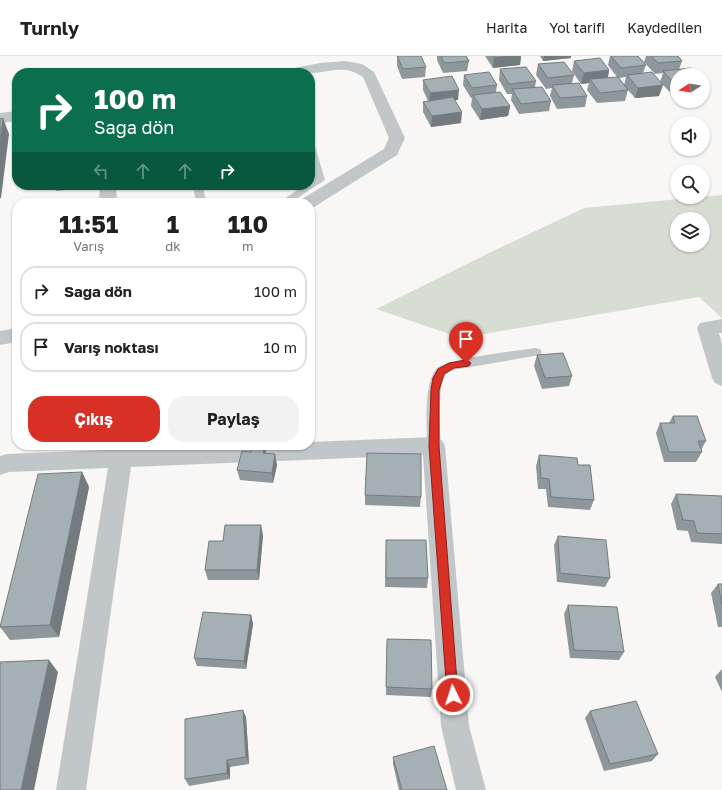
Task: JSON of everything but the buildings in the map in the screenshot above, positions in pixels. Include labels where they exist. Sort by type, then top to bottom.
[{"type":"street","points":[[315,69],[338,66],[352,66],[361,69],[369,75],[397,138],[391,152],[315,199]]},
{"type":"street","points":[[0,118],[12,117]]},
{"type":"street","points":[[722,326],[707,328],[722,378]]},
{"type":"street","points":[[0,338],[12,336]]},
{"type":"street","points":[[0,466],[7,463],[434,446],[455,726],[471,790]]},
{"type":"street","points":[[71,790],[121,459]]},
{"type":"lane","points":[[315,163],[320,180],[315,183]]},
{"type":"lane","points":[[291,198],[304,190]]},
{"type":"lane","points":[[434,446],[435,390],[441,372],[452,366],[536,352]]},
{"type":"shaded area","points":[[722,195],[722,318],[699,297],[461,338],[376,309],[584,208],[670,200],[670,204],[710,204],[710,196]]},
{"type":"route","points":[[453,695],[434,446],[435,390],[441,372],[446,368],[466,363]]}]
